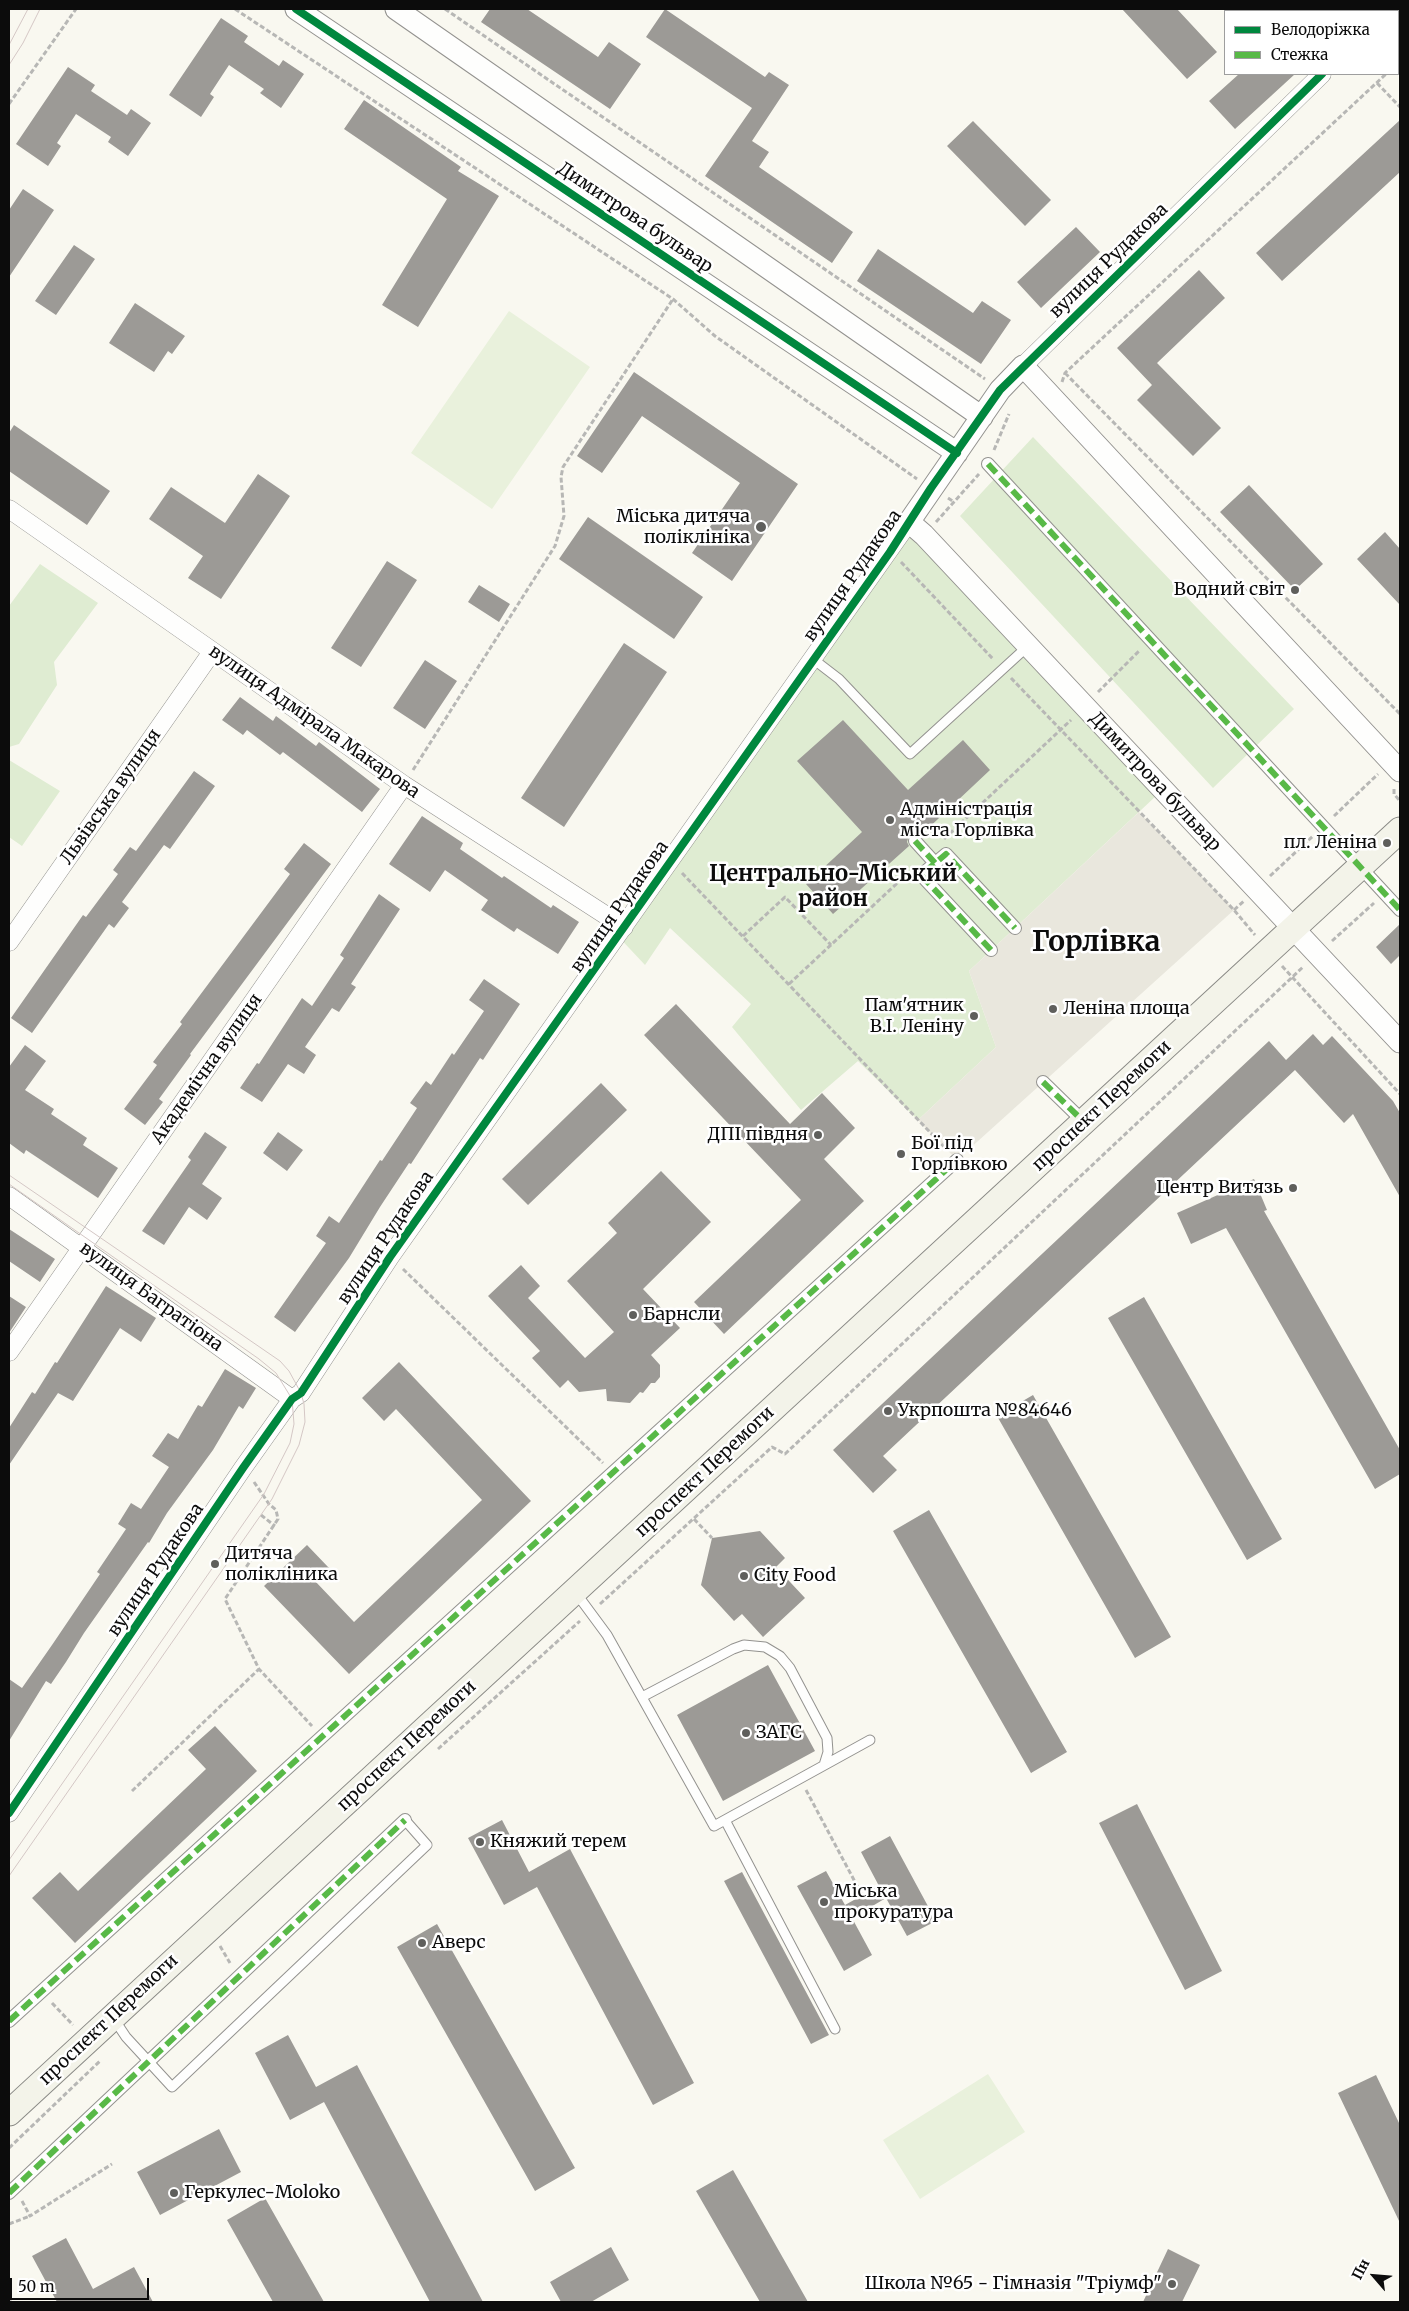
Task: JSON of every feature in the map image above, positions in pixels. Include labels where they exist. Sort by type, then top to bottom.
[{"type":"main road","name":"проспект Перемоги","points":[[9,2112],[87,2040],[119,2027],[575,1591],[1400,830]]},
{"type":"street","name":"Димитрова бульвар","points":[[296,9],[957,453]]},
{"type":"street","name":"Димитрова бульвар","points":[[396,9],[982,417]]},
{"type":"street","name":"вулиця Рудакова","points":[[9,1813],[243,1468],[292,1399],[300,1393],[390,1256],[813,659],[917,529],[931,488],[1000,390],[1321,75]]},
{"type":"street","points":[[1023,366],[1400,771]]},
{"type":"street","points":[[988,464],[1400,910]]},
{"type":"street","name":"вулиця Адмірала Макарова","points":[[9,509],[404,785],[624,927]]},
{"type":"street","name":"Димитрова бульвар","points":[[917,529],[1400,1042]]},
{"type":"street","name":"Львівська вулиця","points":[[9,942],[212,652]]},
{"type":"street","name":"Академічна вулиця","points":[[9,1352],[404,785]]},
{"type":"street","points":[[915,841],[931,859]]},
{"type":"street","points":[[991,950],[921,875],[931,859],[946,854],[1015,928]]},
{"type":"street","points":[[1043,1082],[1084,1122]]},
{"type":"street","points":[[9,2021],[957,1160]]},
{"type":"street","name":"вулиця Багратіона","points":[[9,1196],[292,1399]]},
{"type":"street","points":[[12,2190],[405,1820]]},
{"type":"lane","points":[[813,659],[839,679],[910,754],[1028,646]]},
{"type":"lane","points":[[575,1591],[607,1635],[714,1826],[870,1740]]},
{"type":"lane","points":[[642,1697],[732,1649],[744,1645],[765,1647],[780,1656],[790,1668],[827,1738],[828,1752],[824,1765]]},
{"type":"lane","points":[[119,2027],[172,2088],[427,1845],[405,1820]]},
{"type":"lane","points":[[724,1820],[835,2029]]},
{"type":"path","points":[[9,104],[76,9]]},
{"type":"path","points":[[235,9],[673,300],[714,336],[931,488],[954,502]]},
{"type":"path","points":[[446,9],[1015,400],[988,464],[954,502],[917,529],[896,557],[1234,910],[1292,977],[1400,1094]]},
{"type":"path","points":[[1055,400],[1065,373],[1385,75]]},
{"type":"path","points":[[1377,83],[1400,107]]},
{"type":"path","points":[[404,785],[555,546],[564,516],[561,477],[563,467],[673,300]]},
{"type":"path","points":[[1065,373],[1400,714]]},
{"type":"path","points":[[789,984],[831,945],[931,859],[1150,640]]},
{"type":"path","points":[[669,864],[683,874],[957,1160]]},
{"type":"path","points":[[435,1752],[772,1447],[784,1454],[1292,977],[1385,893]]},
{"type":"path","points":[[742,936],[785,898],[831,945]]},
{"type":"path","points":[[390,1256],[612,1472]]},
{"type":"path","points":[[243,1468],[269,1504],[276,1510],[278,1519],[276,1526],[225,1599],[259,1669],[322,1736]]},
{"type":"path","points":[[261,1515],[276,1526]]},
{"type":"path","points":[[694,1519],[712,1538]]},
{"type":"path","points":[[132,1791],[259,1669]]},
{"type":"path","points":[[800,1779],[862,1895]]},
{"type":"path","points":[[214,1952],[220,1946],[238,1977]]},
{"type":"path","points":[[41,1991],[87,2040]]},
{"type":"path","points":[[9,2148],[119,2027]]},
{"type":"path","points":[[9,2224],[30,2216],[112,2164]]},
{"type":"path","points":[[12,2190],[30,2216]]},
{"type":"path","points":[[9,2296],[11,2302]]},
{"type":"green space","points":[[509,311],[590,367],[492,509],[411,453]]},
{"type":"green space","points":[[1033,437],[1294,709],[1213,788],[960,516]]},
{"type":"green space","points":[[901,524],[1156,796],[969,971],[996,1047],[918,1120],[858,1061],[801,1110],[732,1027],[751,1004],[670,928],[645,965],[615,933]]},
{"type":"green space","points":[[40,564],[98,603],[54,662],[57,685],[19,744],[9,747],[9,606]]},
{"type":"green space","points":[[9,760],[60,791],[22,846],[9,837]]},
{"type":"green space","points":[[988,2074],[1025,2132],[920,2199],[883,2140]]},
{"type":"shaded area","name":"Леніна площа","points":[[1139,812],[1234,910],[957,1160],[918,1120],[996,1047],[969,971]]},
{"type":"building","points":[[490,9],[527,9],[598,57],[609,42],[641,64],[610,109],[481,22]]},
{"type":"building","points":[[665,9],[765,77],[769,72],[789,85],[752,141],[769,152],[759,167],[853,232],[832,263],[705,176],[752,108],[646,37]]},
{"type":"building","points":[[1122,9],[1177,9],[1217,52],[1187,79]]},
{"type":"building","points":[[221,18],[248,36],[244,42],[279,66],[283,60],[304,74],[281,108],[260,93],[264,89],[229,65],[210,94],[214,97],[201,117],[169,95]]},
{"type":"building","points":[[68,67],[95,85],[91,91],[127,115],[131,109],[151,123],[128,156],[108,142],[111,137],[76,114],[57,143],[61,146],[48,166],[16,144]]},
{"type":"building","points":[[1238,75],[1294,75],[1235,129],[1209,101]]},
{"type":"building","points":[[364,100],[461,167],[458,171],[499,196],[418,327],[382,305],[447,199],[344,129]]},
{"type":"building","points":[[1400,120],[1400,172],[1282,281],[1256,253]]},
{"type":"building","points":[[973,121],[1051,200],[1025,226],[947,146]]},
{"type":"building","points":[[23,189],[54,210],[9,277],[9,210]]},
{"type":"building","points":[[1076,227],[1100,252],[1041,308],[1017,282]]},
{"type":"building","points":[[74,245],[95,259],[56,315],[35,301]]},
{"type":"building","points":[[878,249],[973,313],[982,301],[1011,320],[981,364],[857,281]]},
{"type":"building","points":[[1199,270],[1225,298],[1157,363],[1221,428],[1193,456],[1137,400],[1152,385],[1117,348]]},
{"type":"building","points":[[135,303],[185,336],[172,354],[168,351],[154,372],[109,343]]},
{"type":"building","points":[[634,372],[798,484],[732,581],[692,553],[740,483],[642,416],[602,473],[577,456]]},
{"type":"building","points":[[14,425],[110,491],[87,525],[9,471],[9,433]]},
{"type":"building","points":[[258,474],[290,496],[221,599],[188,578],[203,556],[149,519],[171,487],[225,523]]},
{"type":"building","points":[[1249,485],[1323,564],[1295,590],[1220,512]]},
{"type":"building","points":[[588,517],[703,597],[674,639],[559,559]]},
{"type":"building","points":[[1385,532],[1400,549],[1400,605],[1357,559]]},
{"type":"building","points":[[387,561],[417,580],[361,667],[331,648]]},
{"type":"building","points":[[479,585],[510,604],[499,622],[468,602]]},
{"type":"building","points":[[624,643],[667,672],[564,827],[521,798]]},
{"type":"building","points":[[425,660],[457,681],[425,729],[393,708]]},
{"type":"building","points":[[240,697],[273,721],[276,716],[316,746],[319,742],[380,789],[362,812],[283,752],[280,755],[247,730],[243,735],[222,720]]},
{"type":"building","points":[[843,720],[908,790],[963,740],[990,770],[921,835],[914,833],[909,835],[907,842],[909,846],[833,914],[806,884],[862,832],[797,761]]},
{"type":"building","points":[[194,771],[215,786],[170,849],[164,845],[122,902],[129,908],[114,928],[109,924],[32,1033],[11,1018],[83,915],[86,917],[118,874],[113,870],[130,847],[136,851]]},
{"type":"building","points":[[422,816],[463,843],[460,849],[502,878],[504,876],[551,908],[553,905],[579,922],[558,954],[517,928],[514,932],[481,910],[488,900],[445,870],[430,892],[389,864]]},
{"type":"building","points":[[304,843],[331,864],[190,1054],[159,1099],[163,1102],[145,1125],[124,1109],[157,1065],[153,1062],[182,1024],[180,1022],[290,874],[284,869]]},
{"type":"building","points":[[379,894],[400,909],[351,984],[356,987],[339,1012],[332,1008],[305,1047],[316,1055],[304,1074],[288,1064],[262,1102],[240,1088],[257,1063],[259,1064],[302,998],[312,1006],[344,958],[340,955]]},
{"type":"building","points":[[1400,924],[1400,955],[1391,964],[1376,947]]},
{"type":"building","points":[[484,979],[520,1004],[483,1060],[480,1058],[411,1164],[409,1163],[349,1258],[295,1332],[274,1317],[326,1243],[316,1236],[329,1216],[339,1223],[417,1108],[410,1103],[426,1081],[431,1085],[452,1053],[454,1055],[484,1011],[469,1000]]},
{"type":"building","points":[[676,1004],[790,1124],[822,1093],[855,1128],[824,1159],[864,1201],[724,1334],[694,1302],[801,1200],[644,1035]]},
{"type":"building","points":[[1313,1034],[1323,1045],[1332,1036],[1393,1101],[1400,1113],[1400,1197],[1353,1114],[1344,1123],[1295,1070],[883,1456],[897,1470],[873,1493],[833,1450],[1269,1041],[1286,1060]]},
{"type":"building","points":[[25,1045],[46,1061],[25,1090],[54,1109],[51,1114],[87,1138],[83,1145],[118,1168],[98,1198],[26,1150],[24,1154],[9,1143],[9,1067]]},
{"type":"building","points":[[601,1083],[627,1110],[528,1205],[502,1179]]},
{"type":"building","points":[[205,1132],[227,1147],[202,1184],[222,1198],[207,1220],[189,1207],[164,1245],[142,1231],[191,1160],[188,1157]]},
{"type":"building","points":[[278,1132],[303,1150],[287,1171],[263,1153]]},
{"type":"building","name":"Барнсли","points":[[661,1171],[711,1222],[643,1289],[680,1328],[651,1355],[660,1365],[660,1377],[655,1383],[651,1383],[643,1393],[640,1392],[630,1403],[607,1401],[606,1389],[579,1392],[568,1380],[560,1388],[532,1358],[540,1351],[488,1296],[521,1265],[540,1286],[528,1298],[585,1358],[614,1332],[567,1281],[617,1233],[608,1223]]},
{"type":"building","points":[[1254,1179],[1267,1210],[1264,1211],[1400,1450],[1400,1474],[1375,1489],[1226,1228],[1191,1244],[1177,1213]]},
{"type":"building","points":[[9,1229],[55,1259],[40,1282],[9,1261]]},
{"type":"building","points":[[106,1286],[156,1318],[141,1342],[120,1328],[73,1401],[58,1393],[9,1465],[9,1428],[32,1392],[35,1394],[55,1362],[57,1363]]},
{"type":"building","points":[[9,1296],[26,1307],[9,1333]]},
{"type":"building","points":[[1144,1297],[1282,1539],[1247,1560],[1108,1318]]},
{"type":"building","points":[[399,1362],[531,1501],[349,1674],[264,1586],[307,1545],[329,1568],[315,1581],[354,1622],[482,1500],[396,1409],[384,1421],[362,1398]]},
{"type":"building","points":[[225,1369],[256,1388],[243,1409],[239,1406],[213,1450],[167,1513],[149,1543],[84,1633],[51,1684],[46,1681],[9,1741],[9,1679],[22,1688],[52,1645],[100,1574],[97,1572],[126,1529],[118,1524],[131,1503],[141,1509],[169,1467],[152,1456],[168,1433],[178,1439],[198,1405],[202,1407]]},
{"type":"building","points":[[1033,1395],[1171,1637],[1135,1658],[997,1416]]},
{"type":"building","points":[[929,1510],[1067,1752],[1031,1773],[893,1531]]},
{"type":"building","name":"City Food","points":[[760,1531],[785,1558],[776,1567],[805,1598],[763,1637],[742,1614],[734,1621],[701,1585],[712,1538]]},
{"type":"building","name":"ЗАГС","points":[[768,1665],[815,1751],[723,1801],[677,1715]]},
{"type":"building","points":[[215,1726],[257,1771],[75,1943],[32,1898],[60,1872],[78,1891],[206,1769],[188,1750]]},
{"type":"building","points":[[1137,1804],[1222,1971],[1185,1990],[1099,1823]]},
{"type":"building","points":[[502,1820],[529,1872],[570,1849],[694,2083],[653,2105],[537,1887],[504,1905],[468,1838]]},
{"type":"building","name":"Міська прокуратура","points":[[890,1836],[936,1921],[907,1936],[886,1898],[852,1918],[872,1955],[844,1971],[797,1886],[826,1871],[845,1905],[879,1886],[861,1852]]},
{"type":"building","points":[[742,1872],[829,2035],[811,2044],[724,1881]]},
{"type":"building","points":[[437,1924],[575,2168],[535,2191],[397,1947]]},
{"type":"building","points":[[288,2035],[316,2087],[357,2065],[483,2302],[430,2302],[324,2102],[290,2120],[255,2053]]},
{"type":"building","points":[[1376,2075],[1400,2125],[1400,2223],[1338,2093]]},
{"type":"building","name":"Геркулес-Moloko","points":[[219,2129],[241,2172],[160,2215],[137,2172]]},
{"type":"building","points":[[733,2170],[808,2302],[760,2302],[696,2191]]},
{"type":"building","points":[[265,2198],[324,2302],[273,2302],[227,2220]]},
{"type":"building","points":[[66,2238],[93,2289],[134,2267],[153,2302],[57,2302],[32,2256]]},
{"type":"building","points":[[611,2247],[629,2280],[591,2302],[561,2302],[550,2282]]},
{"type":"building","name":"Школа №65 - Гімназія \"Тріумф\"","points":[[1168,2249],[1200,2265],[1182,2302],[1143,2302]]},
{"type":"tram line","points":[[9,45],[28,9]]},
{"type":"tram line","points":[[9,65],[23,43],[40,9]]},
{"type":"tram line","points":[[9,1175],[280,1361],[289,1371],[301,1393],[305,1422],[299,1445],[272,1499],[9,1876]]},
{"type":"tram line","points":[[9,1184],[259,1359],[276,1373],[292,1399],[294,1424],[290,1443],[264,1494],[9,1860]]},
{"type":"marked path","points":[[988,464],[1400,910]]},
{"type":"marked path","points":[[915,841],[935,863]]},
{"type":"marked path","points":[[991,950],[921,875],[946,854],[1015,928]]},
{"type":"marked path","points":[[1043,1082],[1084,1122]]},
{"type":"marked path","points":[[9,2021],[957,1160]]},
{"type":"marked path","points":[[9,2193],[405,1820]]},
{"type":"cycle path","points":[[296,9],[957,453]]},
{"type":"cycle path","points":[[9,1813],[243,1468],[292,1399],[301,1393],[390,1257],[890,552],[931,488],[1000,390],[1321,75]]},
{"type":"place","name":"Міська дитяча поліклініка","points":[[761,527]]},
{"type":"place","name":"Водний світ","points":[[1295,590]]},
{"type":"place","name":"Адміністрація міста Горлівка","points":[[890,820]]},
{"type":"place","name":"пл. Леніна","points":[[1387,843]]},
{"type":"place","name":"Леніна площа","points":[[1053,1009]]},
{"type":"place","name":"Пам'ятник В.І. Леніну","points":[[974,1016]]},
{"type":"place","name":"ДПІ півдня","points":[[818,1135]]},
{"type":"place","name":"Бої під Горлівкою","points":[[901,1154]]},
{"type":"place","name":"Центр Витязь","points":[[1293,1188]]},
{"type":"place","name":"Барнсли","points":[[633,1315]]},
{"type":"place","name":"Укрпошта №84646","points":[[888,1411]]},
{"type":"place","name":"Дитяча полікліника","points":[[215,1564]]},
{"type":"place","name":"City Food","points":[[744,1576]]},
{"type":"place","name":"ЗАГС","points":[[746,1733]]},
{"type":"place","name":"Княжий терем","points":[[480,1842]]},
{"type":"place","name":"Міська прокуратура","points":[[824,1902]]},
{"type":"place","name":"Аверс","points":[[422,1943]]},
{"type":"place","name":"Геркулес-Moloko","points":[[174,2193]]},
{"type":"place","name":"Школа №65 - Гімназія \"Тріумф\"","points":[[1172,2284]]},
{"type":"district","name":"Центрально-Міський район","points":[[833,888]]},
{"type":"district","name":"Горлівка","points":[[1096,943]]}]
